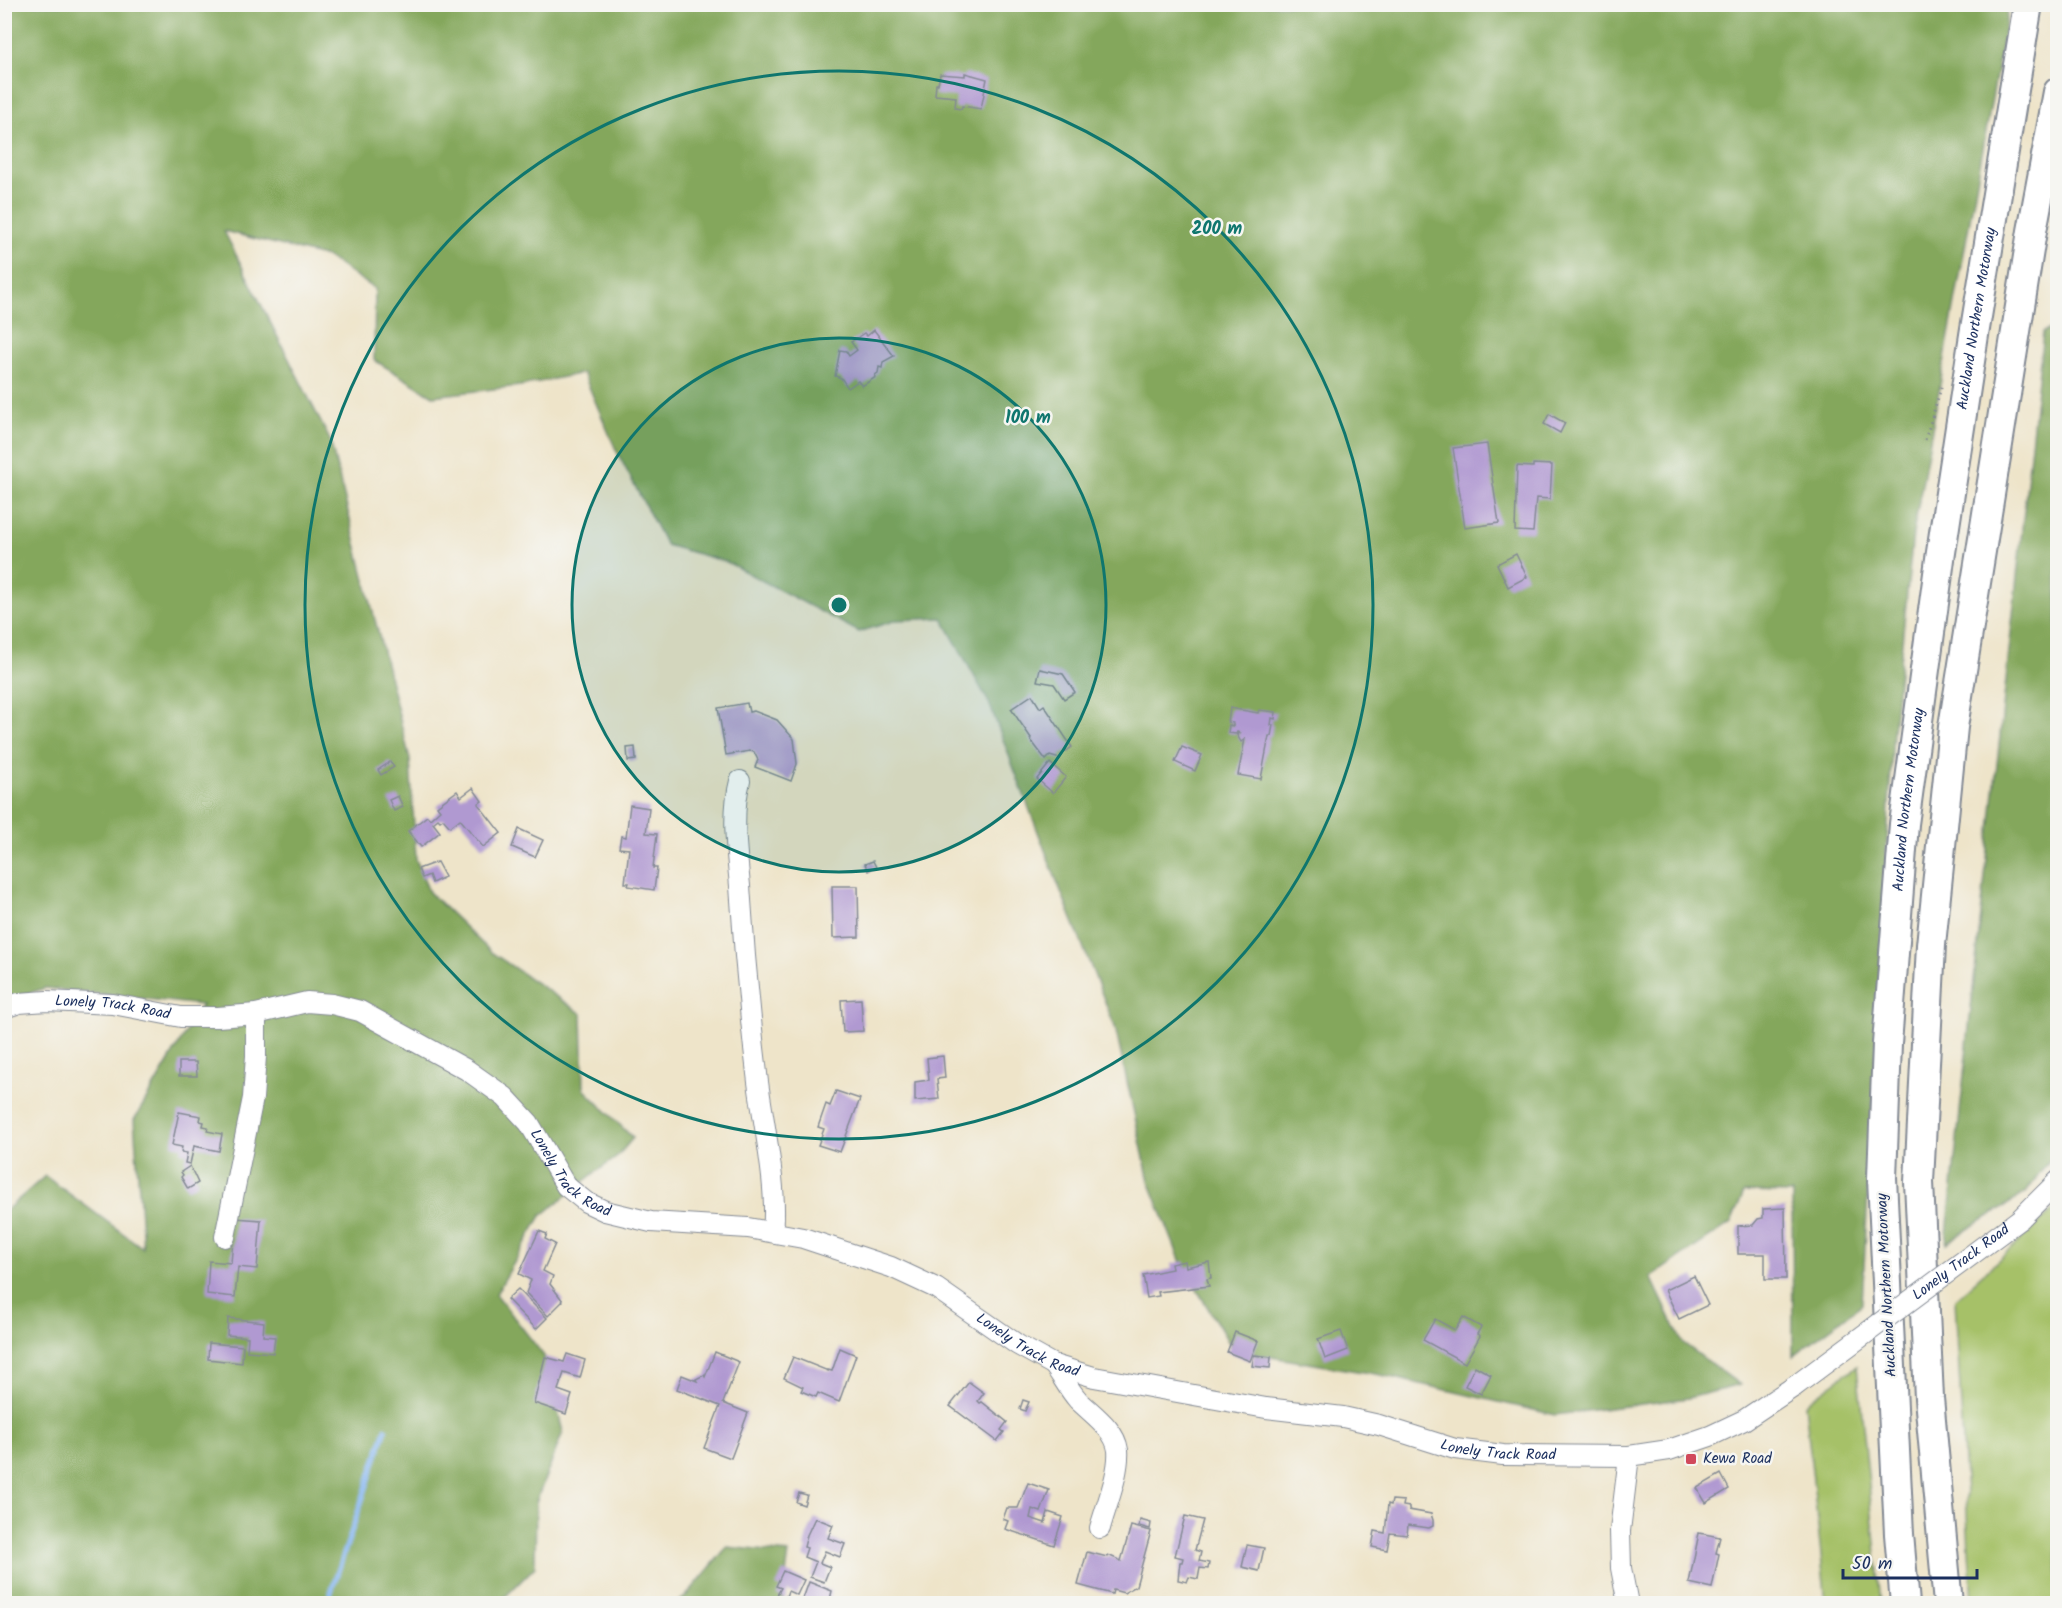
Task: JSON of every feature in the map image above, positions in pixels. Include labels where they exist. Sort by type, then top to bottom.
[{"type":"highway","name":"Auckland Northern Motorway","points":[[1905,1604],[1899,1534],[1882,1178],[1887,1044],[1904,824],[1974,335],[2028,4]]},
{"type":"highway","points":[[1948,1604],[1929,1398],[1919,1182],[1931,945],[1953,727],[2030,243],[2058,92]]},
{"type":"street","points":[[740,781],[736,794],[736,832],[745,963],[769,1164],[774,1219],[772,1232]]},
{"type":"street","name":"Lonely Track Road","points":[[4,1008],[19,1003],[47,1001],[113,1004],[181,1017],[256,1014],[307,1002],[332,1004],[360,1011],[467,1070],[505,1096],[529,1123],[566,1186],[586,1202],[605,1211],[671,1225],[748,1228],[803,1238],[891,1267],[936,1288],[1018,1345],[1054,1365],[1105,1379],[1266,1408],[1343,1417],[1379,1425],[1455,1449],[1503,1455],[1629,1455],[1669,1449],[1710,1436],[1744,1420],[1796,1386],[2020,1219],[2058,1181]]},
{"type":"street","points":[[225,1237],[253,1098],[256,1014]]},
{"type":"street","points":[[1054,1365],[1077,1399],[1097,1416],[1112,1436],[1118,1449],[1118,1465],[1100,1528]]},
{"type":"street","points":[[1628,1604],[1621,1568],[1620,1532],[1629,1455]]},
{"type":"green space","points":[[5,5],[2009,5],[1913,534],[1893,732],[1862,1304],[1793,1356],[1792,1193],[1744,1192],[1731,1223],[1651,1277],[1682,1342],[1740,1385],[1689,1398],[1555,1415],[1381,1375],[1234,1351],[1182,1265],[1149,1181],[1115,1027],[989,703],[942,618],[897,620],[859,632],[727,562],[666,545],[616,450],[583,373],[520,386],[433,396],[374,360],[375,289],[327,257],[224,231],[330,440],[410,759],[416,859],[429,892],[491,952],[582,1014],[584,1089],[633,1138],[616,1158],[541,1216],[496,1294],[544,1356],[563,1432],[536,1502],[535,1567],[499,1603],[5,1603],[4,1212],[45,1176],[143,1248],[134,1120],[202,1005],[45,988],[5,1001]]},
{"type":"green space","points":[[2057,326],[2057,1149],[2026,1193],[1946,1243],[2043,332]]},
{"type":"green space","points":[[2057,1207],[2057,1603],[1972,1603],[1955,1299]]},
{"type":"green space","points":[[1857,1366],[1881,1603],[1826,1603],[1805,1404]]},
{"type":"green space","points":[[727,1547],[789,1553],[782,1603],[676,1604],[686,1596]]},
{"type":"building","points":[[965,73],[987,79],[981,109],[962,106],[961,109],[955,108],[956,97],[935,95],[940,74],[965,76]]},
{"type":"building","points":[[874,330],[894,356],[883,362],[876,377],[862,386],[858,381],[848,388],[841,378],[835,376],[840,350],[846,351],[849,356],[857,350],[851,342],[864,333],[867,336]]},
{"type":"building","points":[[1549,414],[1565,423],[1560,433],[1544,424]]},
{"type":"building","points":[[1487,444],[1499,523],[1465,528],[1453,448]]},
{"type":"building","points":[[1533,464],[1552,465],[1550,499],[1536,498],[1533,532],[1515,531],[1517,466],[1533,467]]},
{"type":"building","points":[[1516,554],[1527,577],[1508,587],[1497,564]]},
{"type":"building","points":[[1040,669],[1063,674],[1075,692],[1064,699],[1054,684],[1037,681]]},
{"type":"building","points":[[1032,695],[1040,708],[1044,705],[1072,747],[1061,755],[1060,759],[1050,756],[1046,760],[1011,709]]},
{"type":"building","points":[[747,703],[749,712],[754,711],[777,720],[794,739],[797,764],[791,781],[755,767],[758,760],[754,752],[726,755],[718,708]]},
{"type":"building","points":[[1230,708],[1258,713],[1259,710],[1276,712],[1275,719],[1272,718],[1271,725],[1273,725],[1261,779],[1238,775],[1245,739],[1241,742],[1237,735],[1240,733],[1228,733],[1229,725],[1233,726],[1233,723],[1228,722]]},
{"type":"building","points":[[635,747],[636,760],[628,761],[627,748]]},
{"type":"building","points":[[1182,747],[1202,755],[1195,771],[1175,762]]},
{"type":"building","points":[[390,762],[394,767],[381,775],[378,770]]},
{"type":"building","points":[[1050,763],[1066,777],[1053,793],[1037,779]]},
{"type":"building","points":[[473,788],[482,801],[478,804],[501,833],[483,847],[460,819],[450,827],[443,819],[440,821],[438,819],[433,823],[440,832],[421,847],[408,831],[427,816],[430,819],[440,810],[437,806],[457,791],[461,797]]},
{"type":"building","points":[[398,796],[403,807],[394,811],[389,800]]},
{"type":"building","points":[[630,805],[649,808],[646,833],[657,834],[653,868],[657,868],[654,890],[628,886],[629,883],[625,883],[629,849],[619,848],[621,836],[626,837]]},
{"type":"building","points":[[519,829],[543,840],[535,857],[512,847]]},
{"type":"building","points":[[873,861],[876,867],[868,871],[865,864]]},
{"type":"building","points":[[437,862],[445,877],[432,883],[429,875],[422,878],[418,869]]},
{"type":"building","points":[[832,886],[858,886],[859,937],[833,938]]},
{"type":"building","points":[[861,999],[863,1031],[843,1032],[841,1000]]},
{"type":"building","points":[[943,1056],[945,1078],[937,1079],[939,1099],[915,1101],[915,1082],[929,1080],[927,1058]]},
{"type":"building","points":[[179,1062],[196,1062],[197,1076],[179,1076]]},
{"type":"building","points":[[836,1091],[860,1099],[840,1152],[818,1145],[824,1129],[818,1127],[826,1104],[830,1106]]},
{"type":"building","points":[[179,1112],[201,1116],[200,1121],[204,1122],[203,1126],[208,1127],[207,1131],[222,1134],[219,1151],[194,1146],[190,1164],[185,1163],[187,1153],[181,1152],[182,1147],[172,1145]]},
{"type":"building","points":[[190,1166],[198,1183],[188,1189],[181,1177],[183,1175],[181,1172]]},
{"type":"building","points":[[1785,1208],[1786,1279],[1765,1279],[1765,1254],[1738,1254],[1738,1226],[1753,1225],[1758,1219],[1763,1218],[1763,1209]]},
{"type":"building","points":[[235,1218],[261,1220],[257,1269],[238,1267],[235,1297],[207,1294],[209,1261],[231,1263]]},
{"type":"building","points":[[539,1231],[547,1234],[545,1239],[555,1244],[543,1271],[553,1276],[550,1284],[563,1301],[548,1316],[526,1293],[531,1280],[519,1274]]},
{"type":"building","points":[[1185,1261],[1186,1267],[1209,1262],[1211,1278],[1207,1279],[1209,1286],[1158,1292],[1159,1296],[1147,1298],[1143,1275],[1172,1269],[1171,1264]]},
{"type":"building","points":[[1694,1276],[1708,1305],[1679,1319],[1665,1290]]},
{"type":"building","points":[[518,1289],[547,1318],[536,1329],[507,1299]]},
{"type":"building","points":[[1463,1317],[1481,1327],[1477,1334],[1480,1336],[1465,1363],[1423,1340],[1435,1319],[1455,1330]]},
{"type":"building","points":[[228,1318],[264,1322],[263,1336],[275,1337],[273,1353],[247,1351],[248,1337],[227,1335]]},
{"type":"building","points":[[1341,1331],[1348,1350],[1325,1359],[1318,1339]]},
{"type":"building","points":[[1235,1332],[1258,1341],[1250,1361],[1227,1352]]},
{"type":"building","points":[[209,1343],[243,1346],[242,1363],[208,1359]]},
{"type":"building","points":[[840,1348],[856,1355],[839,1402],[818,1393],[816,1397],[801,1391],[803,1387],[784,1378],[793,1357],[832,1371]]},
{"type":"building","points":[[715,1352],[739,1362],[723,1403],[748,1413],[731,1458],[704,1448],[720,1406],[677,1389],[682,1375],[697,1381],[696,1379],[704,1375],[705,1377]]},
{"type":"building","points":[[567,1354],[585,1360],[580,1378],[564,1373],[558,1390],[572,1395],[566,1414],[534,1403],[545,1357],[564,1362]]},
{"type":"building","points":[[1254,1355],[1271,1357],[1270,1368],[1252,1366]]},
{"type":"building","points":[[1475,1366],[1491,1375],[1481,1394],[1465,1386]]},
{"type":"building","points":[[969,1382],[984,1393],[978,1401],[1007,1422],[1001,1430],[1004,1432],[997,1441],[950,1406]]},
{"type":"building","points":[[1023,1400],[1029,1402],[1025,1411],[1020,1409]]},
{"type":"building","points":[[1721,1474],[1729,1489],[1706,1503],[1697,1488]]},
{"type":"building","points":[[1028,1483],[1049,1490],[1041,1512],[1032,1509],[1030,1518],[1045,1523],[1048,1512],[1063,1517],[1054,1545],[1005,1529],[1008,1521],[1003,1519],[1007,1508],[1018,1508]]},
{"type":"building","points":[[799,1493],[807,1495],[804,1505],[796,1502]]},
{"type":"building","points":[[1392,1500],[1404,1501],[1403,1506],[1409,1507],[1409,1510],[1431,1514],[1433,1526],[1429,1528],[1408,1525],[1407,1535],[1390,1533],[1387,1550],[1372,1547],[1375,1531],[1385,1533],[1388,1504],[1391,1505]]},
{"type":"building","points":[[1185,1516],[1203,1520],[1195,1550],[1201,1552],[1199,1561],[1209,1563],[1208,1569],[1200,1568],[1198,1579],[1189,1577],[1187,1582],[1178,1580],[1180,1562],[1183,1558],[1175,1556]]},
{"type":"building","points":[[815,1518],[833,1525],[828,1538],[845,1544],[840,1557],[825,1551],[820,1563],[830,1567],[824,1582],[810,1577],[816,1562],[804,1557],[807,1535]]},
{"type":"building","points":[[1140,1520],[1151,1523],[1150,1529],[1139,1526]]},
{"type":"building","points":[[1131,1526],[1151,1531],[1136,1586],[1124,1593],[1113,1590],[1112,1594],[1078,1585],[1087,1552],[1107,1557],[1108,1555],[1121,1561]]},
{"type":"building","points":[[1699,1533],[1720,1537],[1712,1588],[1689,1583]]},
{"type":"building","points":[[1247,1545],[1264,1548],[1259,1571],[1242,1567]]},
{"type":"building","points":[[783,1571],[804,1580],[797,1595],[788,1591],[785,1599],[777,1595],[781,1588],[776,1586]]},
{"type":"building","points":[[809,1582],[832,1591],[829,1604],[801,1604]]},
{"type":"waterway","points":[[327,1604],[386,1429]]},
{"type":"place","name":"Kewa Road","points":[[1691,1459]]}]
